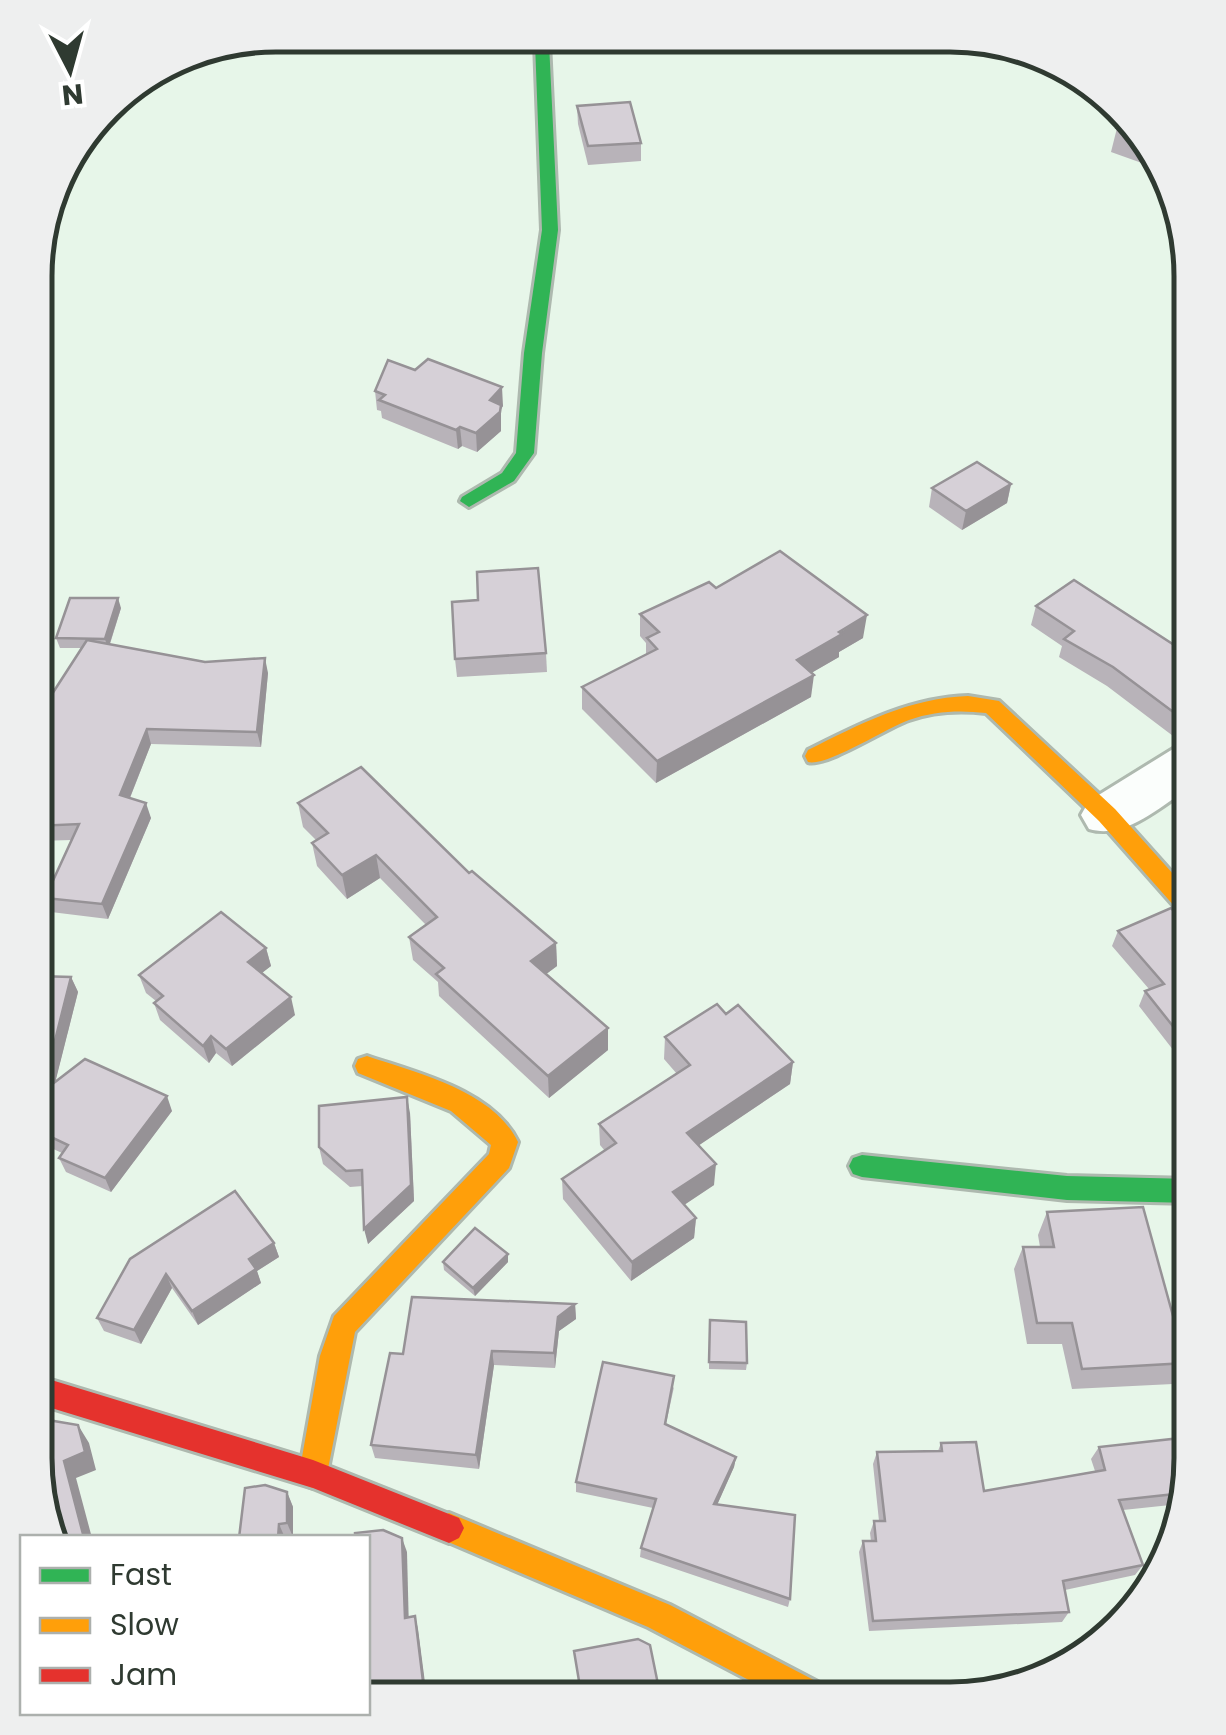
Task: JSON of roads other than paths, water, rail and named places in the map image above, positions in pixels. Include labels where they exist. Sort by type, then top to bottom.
[{"type":"street","points":[[469,501],[508,476],[525,452],[533,353],[550,230],[542,52]]},
{"type":"street","points":[[816,756],[938,701],[974,700],[992,706],[1106,814],[1173,890]]},
{"type":"street","points":[[1106,814],[1174,773]]},
{"type":"street","points":[[314,1474],[334,1356],[344,1325],[500,1160],[505,1142],[493,1122],[473,1107],[367,1066]]},
{"type":"street","points":[[862,1166],[1021,1187],[1173,1192]]},
{"type":"street","points":[[52,1393],[314,1474],[659,1616],[786,1682]]}]
